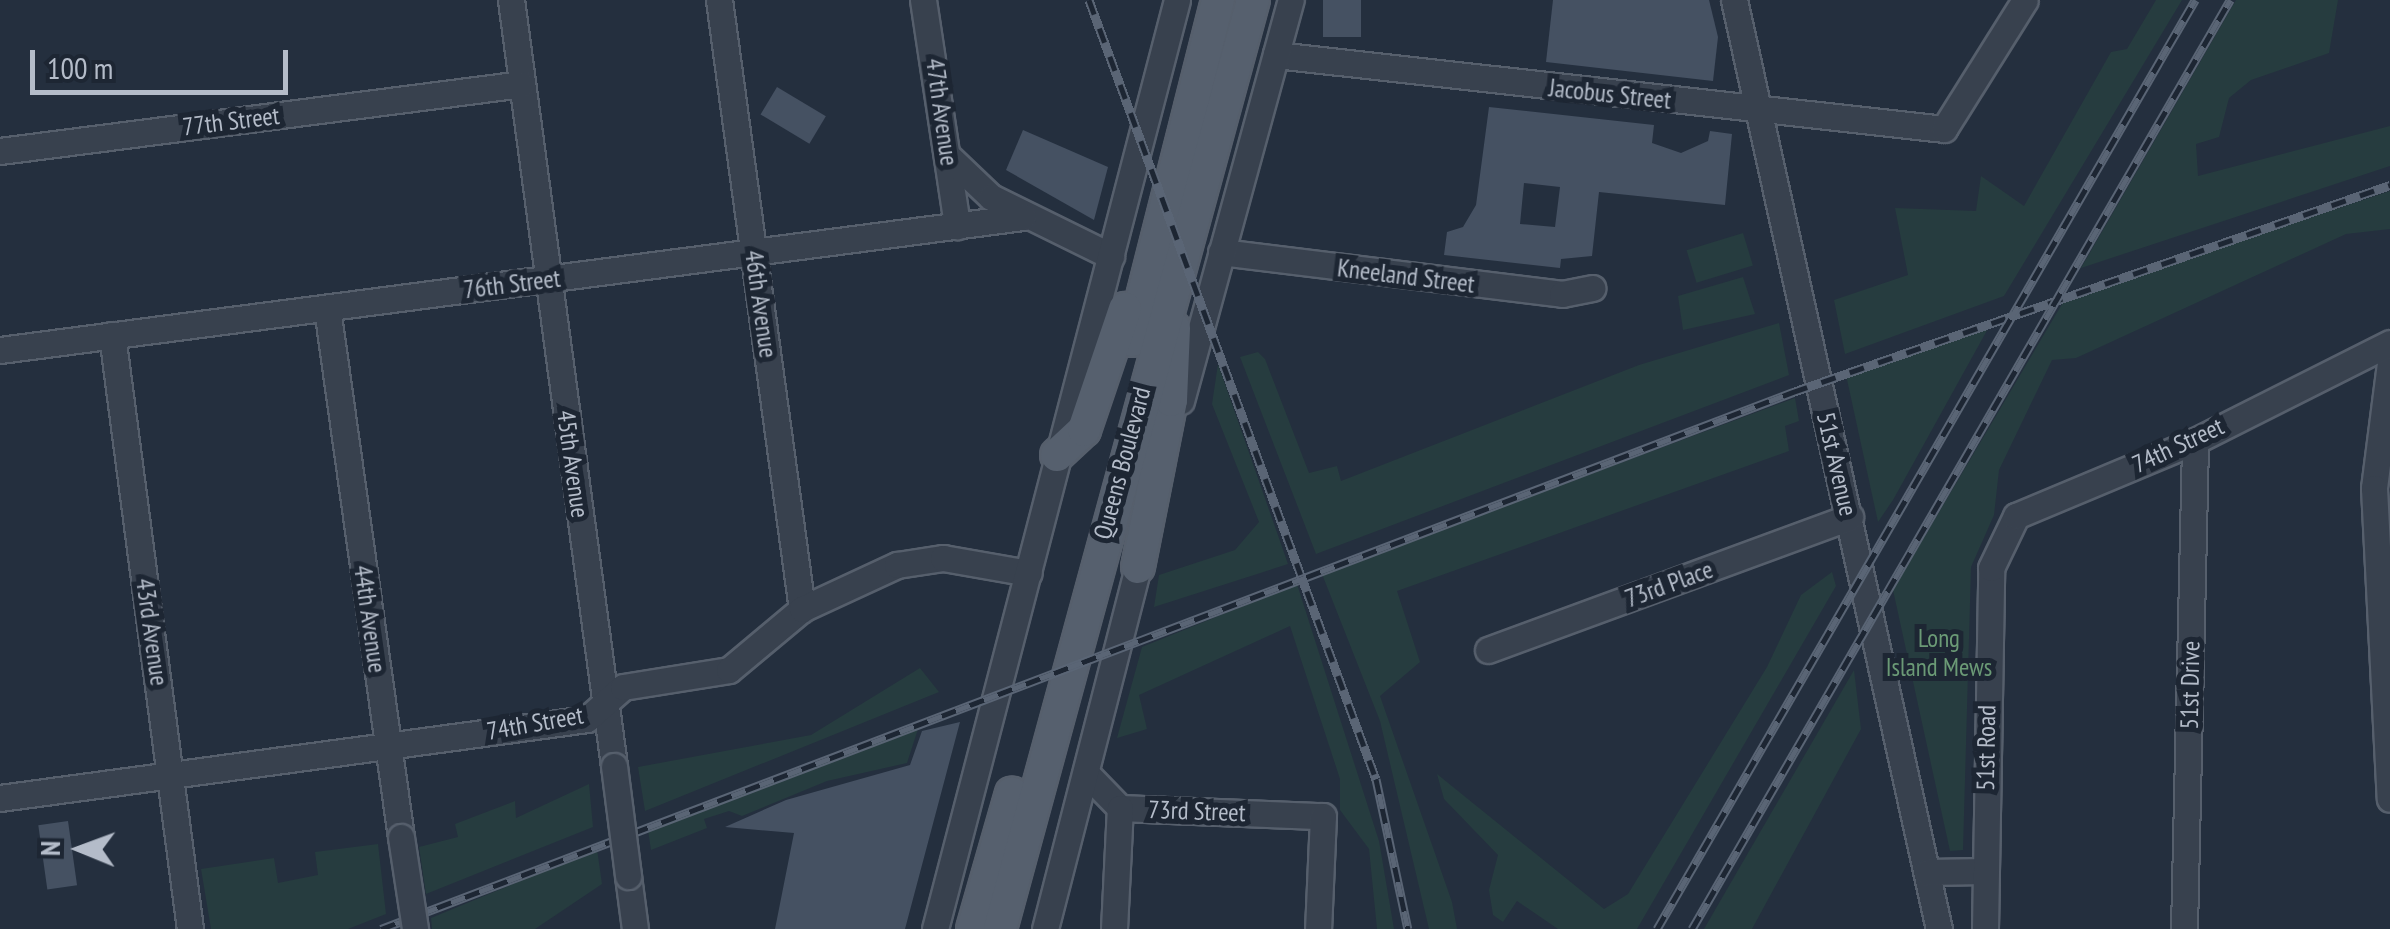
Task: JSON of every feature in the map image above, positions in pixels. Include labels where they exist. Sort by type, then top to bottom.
[{"type":"main road","name":"Queens Boulevard","points":[[973,929],[1218,0]]},
{"type":"main road","name":"Queens Boulevard","points":[[1000,929],[1253,0]]},
{"type":"main road","points":[[1058,455],[1088,422],[1176,158]]},
{"type":"main road","points":[[1138,567],[1171,400],[1170,355],[1187,240]]},
{"type":"street","name":"45th Avenue","points":[[511,0],[635,929]]},
{"type":"street","name":"46th Avenue","points":[[719,0],[802,609]]},
{"type":"street","name":"47th Avenue","points":[[923,0],[957,226]]},
{"type":"street","points":[[935,929],[1177,0]]},
{"type":"street","name":"Queens Boulevard","points":[[1046,929],[1221,252],[1291,0]]},
{"type":"street","name":"51st Avenue","points":[[1734,0],[1939,929]]},
{"type":"street","name":"Jacobus Street","points":[[1276,55],[1944,130],[2025,0]]},
{"type":"street","name":"77th Street","points":[[0,151],[522,84]]},
{"type":"street","points":[[948,156],[1024,217],[1110,256]]},
{"type":"street","name":"76th Street","points":[[0,350],[1024,217]]},
{"type":"street","name":"Kneeland Street","points":[[1221,252],[1562,294],[1592,288]]},
{"type":"street","name":"44th Avenue","points":[[327,308],[416,929]]},
{"type":"street","name":"43rd Avenue","points":[[112,335],[190,929]]},
{"type":"street","name":"74th Street","points":[[1990,568],[2016,516],[2195,441],[2390,343]]},
{"type":"street","points":[[2390,364],[2374,488],[2390,799]]},
{"type":"street","name":"51st Drive","points":[[2184,929],[2195,441]]},
{"type":"street","name":"73rd Place","points":[[1488,650],[1850,518]]},
{"type":"street","name":"74th Street","points":[[0,798],[587,719],[623,687],[729,670],[802,609],[897,565],[943,558],[1029,572]]},
{"type":"street","name":"51st Road","points":[[1985,929],[1990,568]]},
{"type":"street","name":"73rd Street","points":[[1086,774],[1119,816]]},
{"type":"street","points":[[1114,929],[1119,816]]},
{"type":"street","name":"73rd Street","points":[[1069,839],[1119,816],[1322,816],[1318,929]]},
{"type":"street","points":[[1927,872],[1985,871]]},
{"type":"green space","points":[[2156,0],[2182,0],[2004,296],[1845,354],[1834,300],[1908,275],[1895,208],[1976,211],[1981,176],[2024,206],[2111,52],[2127,49]]},
{"type":"green space","points":[[2236,0],[2338,0],[2329,53],[2251,80],[2229,98],[2219,137],[2196,144],[2198,176],[2390,126],[2390,166],[2081,268]]},
{"type":"green space","name":"Long Island Mews","points":[[2390,191],[2390,229],[2346,234],[2076,358],[2052,360],[1999,470],[1994,515],[1971,567],[1963,850],[1950,851],[1893,590],[2065,299]]},
{"type":"green space","points":[[1743,233],[1753,266],[1697,283],[1687,250]]},
{"type":"green space","points":[[1743,277],[1755,314],[1683,330],[1678,296]]},
{"type":"green space","points":[[1779,323],[1789,375],[1316,554],[1240,357],[1258,352],[1265,359],[1309,473],[1337,466],[1341,481],[1639,365]]},
{"type":"green space","points":[[1990,325],[1893,500],[1878,522],[1846,375]]},
{"type":"green space","points":[[1218,364],[1288,564],[1154,607],[1159,575],[1235,550],[1259,522],[1212,404]]},
{"type":"green space","points":[[1795,398],[1799,421],[1785,426],[1789,451],[1397,591],[1420,662],[1380,696],[1452,902],[1457,929],[1429,929],[1380,721],[1322,574]]},
{"type":"green space","points":[[1832,572],[1836,586],[1637,929],[1558,929],[1517,901],[1503,922],[1493,915],[1489,890],[1498,855],[1444,799],[1437,774],[1604,909],[1628,894],[1767,667],[1801,595]]},
{"type":"green space","points":[[1297,584],[1379,841],[1394,929],[1377,929],[1369,849],[1340,810],[1340,779],[1290,626],[1139,695],[1147,729],[1117,738],[1142,647]]},
{"type":"green space","points":[[920,668],[939,692],[645,811],[638,767],[811,735]]},
{"type":"green space","points":[[1854,670],[1861,729],[1752,929],[1704,929]]},
{"type":"green space","points":[[919,726],[907,763],[827,781],[742,816],[729,811],[704,819],[707,828],[651,850],[648,830]]},
{"type":"green space","points":[[589,784],[593,827],[426,894],[419,847],[458,837],[455,824],[515,801],[516,818]]},
{"type":"green space","points":[[378,844],[386,914],[348,929],[211,929],[201,869],[274,858],[278,883],[318,875],[315,852]]},
{"type":"green space","points":[[597,849],[602,884],[535,929],[432,929],[431,918]]},
{"type":"building","points":[[1323,0],[1361,0],[1361,37],[1323,37]]},
{"type":"building","points":[[1553,0],[1709,0],[1718,37],[1713,81],[1546,62]]},
{"type":"building","points":[[777,87],[826,116],[809,144],[761,114]]},
{"type":"building","points":[[1489,107],[1654,125],[1652,143],[1681,153],[1708,141],[1710,131],[1732,134],[1725,205],[1599,192],[1592,256],[1561,259],[1560,268],[1444,255],[1447,232],[1463,227],[1476,205]],"holes":[[[1524,183],[1560,187],[1555,227],[1520,224]]]},
{"type":"building","points":[[1023,130],[1108,167],[1094,220],[1006,170]]},
{"type":"building","points":[[960,722],[905,929],[775,929],[794,833],[725,827],[786,800],[910,765],[922,731]]},
{"type":"building","points":[[68,821],[77,885],[47,890],[38,825]]},
{"type":"railway","points":[[1089,0],[1376,779],[1408,929]]},
{"type":"railway","points":[[1657,929],[2195,0]]},
{"type":"railway","points":[[1692,929],[2230,0]]},
{"type":"railway","points":[[381,929],[1793,392],[2390,185]]}]
